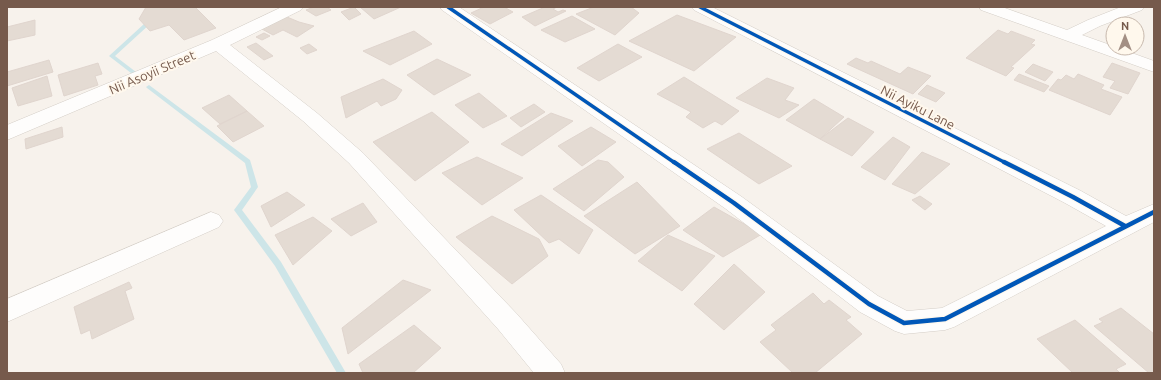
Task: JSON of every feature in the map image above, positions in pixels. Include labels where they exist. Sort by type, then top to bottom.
[{"type":"street","name":"Nii Asoyii Street","points":[[9,128],[218,44],[295,7]]},
{"type":"street","points":[[448,7],[734,202],[868,304],[904,323],[945,319],[1154,212]]},
{"type":"street","name":"Nii Ayiku Lane","points":[[700,7],[1126,226]]},
{"type":"street","points":[[987,7],[1154,67]]},
{"type":"street","points":[[1068,36],[1094,23],[1136,7]]},
{"type":"street","points":[[218,44],[310,117],[356,158],[507,321],[551,373]]},
{"type":"street","points":[[7,311],[211,221]]},
{"type":"building","points":[[146,7],[195,7],[216,28],[184,40],[169,25],[150,31],[139,19]]},
{"type":"building","points":[[314,7],[327,7],[331,10],[316,16],[306,10]]},
{"type":"building","points":[[354,7],[361,14],[349,20],[341,12]]},
{"type":"building","points":[[360,7],[401,7],[374,19]]},
{"type":"building","points":[[484,7],[504,7],[513,12],[490,24],[471,13]]},
{"type":"building","points":[[545,7],[557,7],[553,9],[558,12],[563,10],[566,11],[535,26],[522,17]]},
{"type":"building","points":[[594,7],[631,7],[639,13],[615,35],[576,14]]},
{"type":"building","points":[[677,15],[736,37],[694,71],[629,41]]},
{"type":"building","points":[[572,16],[595,29],[565,42],[541,30]]},
{"type":"building","points":[[287,17],[314,26],[297,37],[283,30],[273,35],[262,29]]},
{"type":"building","points":[[35,20],[35,35],[7,41],[7,27]]},
{"type":"building","points":[[998,30],[1008,34],[1011,31],[1035,40],[1031,44],[1035,45],[1011,67],[1014,68],[1006,76],[966,58]]},
{"type":"building","points":[[414,31],[432,44],[390,65],[363,51]]},
{"type":"building","points":[[264,33],[270,36],[262,40],[256,37]]},
{"type":"building","points":[[256,43],[273,56],[264,60],[247,47]]},
{"type":"building","points":[[309,44],[317,50],[307,54],[300,48]]},
{"type":"building","points":[[618,44],[642,57],[599,81],[577,68]]},
{"type":"building","points":[[856,58],[868,63],[871,61],[900,74],[908,67],[931,76],[913,94],[847,64]]},
{"type":"building","points":[[437,59],[471,75],[434,95],[407,75]]},
{"type":"building","points":[[49,60],[53,72],[7,86],[7,72]]},
{"type":"building","points":[[98,63],[102,74],[95,76],[98,85],[64,96],[58,75]]},
{"type":"building","points":[[1112,63],[1140,73],[1128,94],[1110,88],[1115,81],[1103,77]]},
{"type":"building","points":[[1033,64],[1053,72],[1045,81],[1025,72]]},
{"type":"building","points":[[1019,74],[1049,86],[1044,92],[1014,80]]},
{"type":"building","points":[[1078,74],[1104,85],[1101,89],[1122,97],[1110,115],[1049,90],[1058,79],[1061,80],[1066,75],[1074,79]]},
{"type":"building","points":[[47,76],[52,96],[18,106],[12,88]]},
{"type":"building","points":[[684,77],[739,111],[722,125],[715,121],[703,128],[686,117],[691,112],[657,94]]},
{"type":"building","points":[[767,78],[794,88],[785,100],[799,105],[779,118],[736,98]]},
{"type":"building","points":[[383,79],[402,90],[396,99],[381,106],[377,101],[346,118],[341,97]]},
{"type":"building","points":[[927,85],[945,93],[936,102],[918,94]]},
{"type":"building","points":[[479,93],[507,116],[483,128],[455,105]]},
{"type":"building","points":[[229,95],[247,111],[220,124],[202,108]]},
{"type":"building","points":[[814,99],[844,117],[820,139],[786,120]]},
{"type":"building","points":[[534,104],[545,112],[521,127],[510,118]]},
{"type":"building","points":[[247,111],[264,126],[233,142],[217,126]]},
{"type":"building","points":[[432,112],[469,142],[415,181],[373,142]]},
{"type":"building","points":[[551,113],[573,121],[522,156],[501,144]]},
{"type":"building","points":[[848,118],[874,132],[852,156],[820,139]]},
{"type":"building","points":[[62,127],[63,137],[26,149],[25,139]]},
{"type":"building","points":[[591,127],[616,142],[582,166],[558,146]]},
{"type":"building","points":[[739,133],[792,166],[759,184],[707,149]]},
{"type":"building","points":[[893,137],[910,147],[885,180],[861,167]]},
{"type":"building","points":[[922,152],[950,164],[915,194],[892,184]]},
{"type":"building","points":[[477,157],[523,178],[482,205],[442,173]]},
{"type":"building","points":[[598,160],[608,162],[624,177],[584,211],[553,189]]},
{"type":"building","points":[[637,182],[680,226],[635,254],[584,216]]},
{"type":"building","points":[[287,192],[305,205],[271,227],[261,206]]},
{"type":"building","points":[[541,195],[593,230],[579,254],[559,239],[549,243],[514,210]]},
{"type":"building","points":[[920,196],[932,204],[925,210],[912,200]]},
{"type":"building","points":[[363,203],[377,222],[351,236],[331,219]]},
{"type":"building","points":[[714,207],[762,234],[723,257],[683,230]]},
{"type":"building","points":[[492,216],[539,239],[548,256],[512,284],[456,237]]},
{"type":"building","points":[[313,217],[332,231],[293,265],[275,235]]},
{"type":"building","points":[[668,235],[715,256],[682,291],[638,261]]},
{"type":"building","points":[[734,264],[765,292],[724,330],[694,304]]},
{"type":"building","points":[[403,280],[431,290],[348,354],[342,328]]},
{"type":"building","points":[[129,282],[132,288],[125,291],[134,319],[92,339],[90,330],[81,334],[74,307]]},
{"type":"building","points":[[813,293],[824,304],[829,300],[851,317],[846,320],[862,334],[815,373],[793,373],[760,342],[776,330],[771,325]]},
{"type":"building","points":[[1121,308],[1154,334],[1154,373],[1149,373],[1094,326],[1103,322],[1099,319]]},
{"type":"building","points":[[1075,320],[1126,364],[1116,369],[1120,373],[1073,373],[1037,339]]},
{"type":"building","points":[[414,325],[441,348],[413,373],[363,373],[359,364]]},
{"type":"waterway","points":[[133,72],[112,56],[159,13],[154,7]]},
{"type":"waterway","points":[[149,87],[248,162],[255,187],[238,210],[278,264],[342,373]]},
{"type":"cycle path","points":[[448,7],[734,203],[869,304],[904,323],[945,319],[1154,212]]},
{"type":"cycle path","points":[[700,7],[1073,197],[1125,226]]}]
